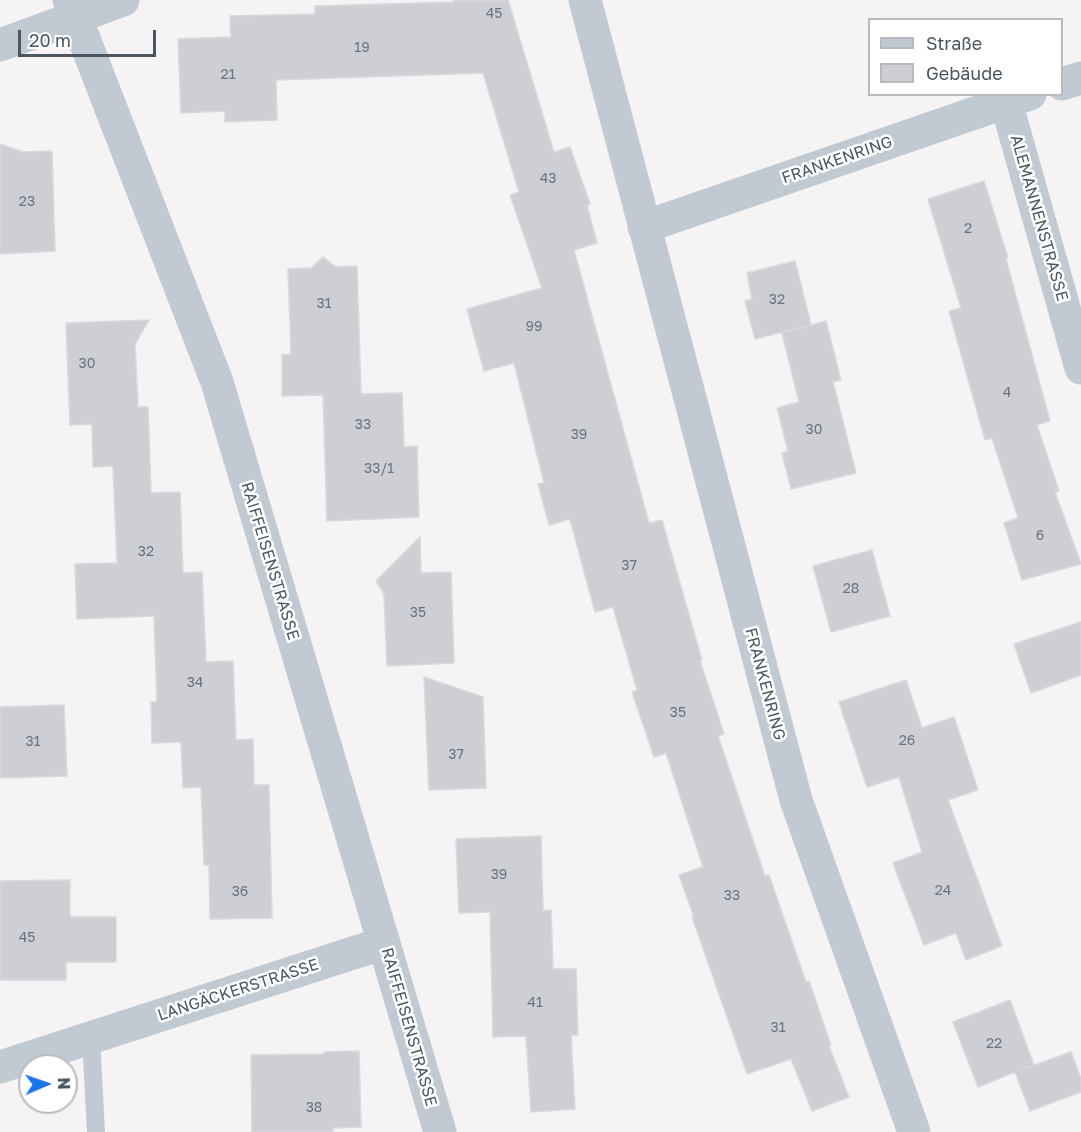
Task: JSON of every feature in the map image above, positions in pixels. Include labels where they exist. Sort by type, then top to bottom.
[{"type":"street","points":[[0,45],[73,9],[123,0]]},
{"type":"street","name":"FRANKENRING","points":[[585,0],[796,800],[914,1132]]},
{"type":"street","name":"RAIFFEISENSTRASSE","points":[[73,9],[217,382],[440,1132]]},
{"type":"street","points":[[1063,84],[1081,78]]},
{"type":"street","name":"FRANKENRING","points":[[644,227],[1018,98]]},
{"type":"street","name":"ALEMANNENSTRASSE","points":[[1018,98],[1081,368]]},
{"type":"street","name":"LANGÄCKERSTRASSE","points":[[0,1067],[384,943]]},
{"type":"lane","points":[[91,1038],[96,1132]]},
{"type":"building","points":[[453,0],[508,0],[554,152],[570,147],[590,204],[587,205],[597,243],[574,250],[649,523],[662,520],[702,660],[700,661],[724,734],[718,736],[765,876],[769,875],[849,1097],[812,1111],[791,1059],[747,1074],[679,875],[703,867],[666,753],[654,757],[632,692],[637,690],[613,607],[595,612],[570,519],[549,525],[538,484],[544,483],[514,363],[484,371],[467,309],[542,288],[510,195],[519,192],[483,73],[276,80],[277,120],[225,122],[225,111],[181,113],[178,39],[231,37],[230,16],[315,14],[315,6],[454,2]]},
{"type":"building","points":[[0,144],[23,152],[52,151],[55,251],[0,254]]},
{"type":"building","points":[[984,181],[1008,258],[1006,259],[1050,421],[1037,425],[1059,491],[1055,492],[1081,564],[1022,580],[1004,523],[1018,518],[992,438],[985,440],[949,311],[961,308],[928,199]]},
{"type":"building","points":[[323,257],[336,267],[357,266],[361,394],[402,393],[404,447],[417,446],[419,517],[327,521],[323,395],[282,396],[282,355],[291,354],[288,269],[311,268]]},
{"type":"building","points":[[795,261],[811,325],[755,339],[745,301],[752,299],[747,273]]},
{"type":"building","points":[[149,320],[135,344],[138,407],[148,407],[151,493],[180,492],[183,573],[202,572],[206,662],[233,661],[236,740],[253,739],[254,785],[269,785],[272,918],[210,919],[209,865],[204,865],[201,787],[183,788],[181,742],[152,743],[151,702],[157,702],[154,616],[77,619],[75,564],[117,563],[113,466],[93,467],[92,424],[70,425],[66,323]]},
{"type":"building","points":[[826,321],[841,380],[833,382],[856,473],[791,489],[782,453],[788,451],[777,408],[799,402],[782,333]]},
{"type":"building","points":[[420,537],[421,573],[451,572],[454,663],[387,666],[384,594],[376,581]]},
{"type":"building","points":[[872,550],[890,616],[831,632],[813,566]]},
{"type":"building","points":[[1081,622],[1081,675],[1031,693],[1014,644]]},
{"type":"building","points":[[424,677],[483,697],[486,788],[429,790]]},
{"type":"building","points":[[906,680],[922,728],[954,717],[978,790],[948,800],[1002,946],[966,960],[956,933],[924,945],[893,863],[922,852],[899,777],[867,787],[839,702]]},
{"type":"building","points":[[64,705],[67,776],[0,778],[0,707]]},
{"type":"building","points":[[541,836],[543,911],[551,910],[553,969],[576,969],[578,1035],[571,1035],[575,1109],[531,1112],[526,1036],[493,1037],[490,912],[459,913],[456,839]]},
{"type":"building","points":[[70,880],[70,917],[116,917],[116,962],[66,962],[66,980],[0,980],[0,881]]},
{"type":"building","points":[[1010,1000],[1034,1065],[1023,1069],[1071,1052],[1081,1079],[1081,1092],[1030,1111],[1015,1072],[978,1087],[953,1022]]},
{"type":"building","points":[[359,1051],[361,1127],[333,1128],[333,1132],[252,1132],[251,1055]]}]
